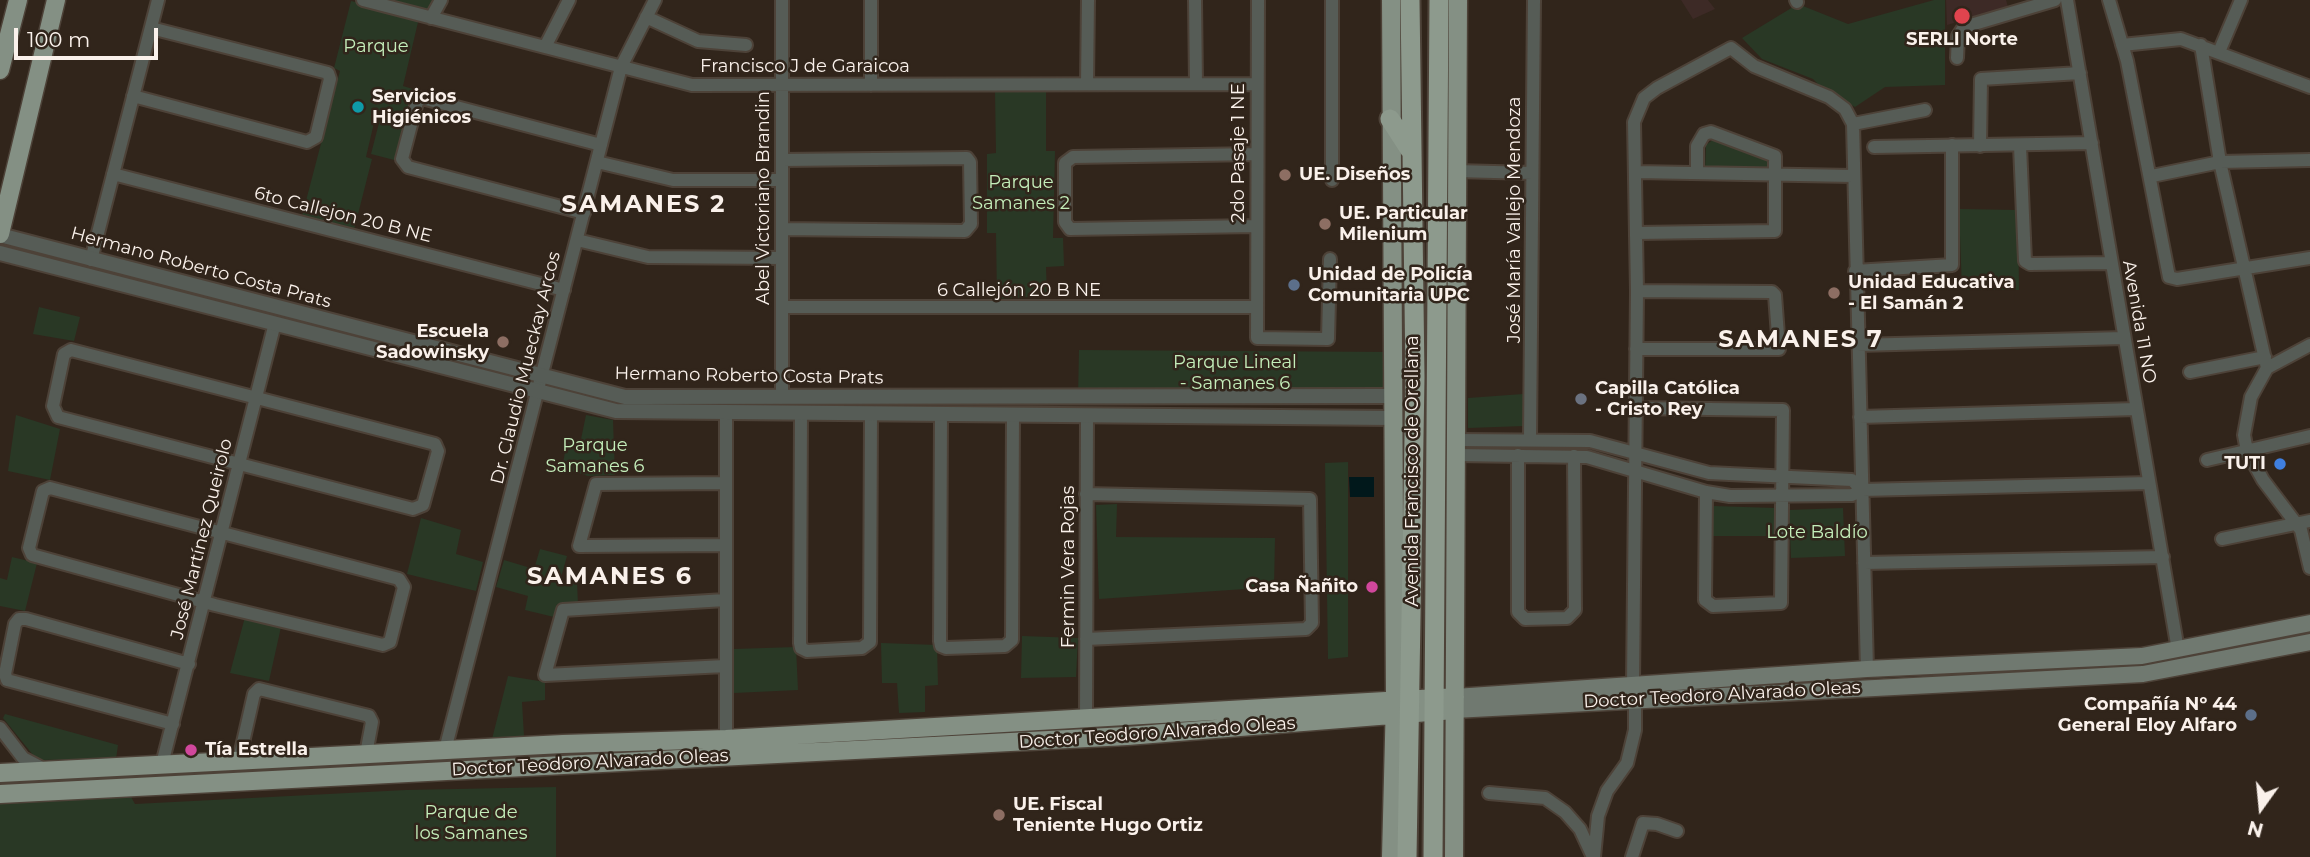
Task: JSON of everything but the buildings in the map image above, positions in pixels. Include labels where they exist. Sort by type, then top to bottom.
[{"type":"highway","name":"Avenida Francisco de Orellana","points":[[1407,857],[1403,707],[1415,377],[1410,0]]},
{"type":"highway","name":"Avenida Francisco de Orellana","points":[[1433,857],[1445,704],[1439,0]]},
{"type":"highway","points":[[1390,119],[1410,150]]},
{"type":"main road","points":[[0,70],[18,0]]},
{"type":"main road","points":[[0,235],[56,0]]},
{"type":"main road","name":"Avenida Francisco de Orellana","points":[[1391,0],[1392,418],[1403,707],[1391,857]]},
{"type":"main road","name":"Avenida Francisco de Orellana","points":[[1454,857],[1445,704],[1456,447],[1458,0]]},
{"type":"main road","name":"Doctor Teodoro Alvarado Oleas","points":[[0,794],[1127,736],[1403,707],[1634,692],[2143,674],[2310,623]]},
{"type":"main road","name":"Doctor Teodoro Alvarado Oleas","points":[[1634,692],[1867,669],[2142,656],[2247,644],[2310,642]]},
{"type":"main road","name":"Doctor Teodoro Alvarado Oleas","points":[[0,773],[1086,719],[1403,707]]},
{"type":"street","points":[[90,260],[158,0]]},
{"type":"street","name":"Francisco J de Garaicoa","points":[[363,0],[692,85],[1257,84]]},
{"type":"street","points":[[431,18],[440,0]]},
{"type":"street","points":[[545,47],[569,0]]},
{"type":"street","name":"Dr. Claudio Mueckay Arcos","points":[[445,750],[621,66],[655,0]]},
{"type":"street","name":"Abel Victoriano Brandin","points":[[782,0],[782,397]]},
{"type":"street","points":[[871,0],[871,85]]},
{"type":"street","points":[[1087,84],[1088,0]]},
{"type":"street","points":[[1195,0],[1196,84]]},
{"type":"street","name":"2do Pasaje 1 NE","points":[[1258,0],[1257,338],[1328,339],[1330,259]]},
{"type":"street","points":[[1332,0],[1332,180]]},
{"type":"street","name":"José María Vallejo Mendoza","points":[[1530,439],[1534,0]]},
{"type":"street","points":[[1957,58],[1958,36],[1964,27],[2055,0]]},
{"type":"street","name":"Avenida 11 NO","points":[[2067,0],[2178,650]]},
{"type":"street","points":[[2109,0],[2152,176],[2169,277],[2173,279],[2310,258]]},
{"type":"street","points":[[2219,52],[2241,0]]},
{"type":"street","points":[[646,17],[698,41],[746,45]]},
{"type":"street","points":[[133,96],[307,142],[316,137],[330,79],[324,71],[151,28]]},
{"type":"street","points":[[2122,45],[2181,39],[2310,87]]},
{"type":"street","points":[[2201,45],[2220,162],[2266,362],[2245,419],[2247,451],[2263,480],[2304,522],[2310,568]]},
{"type":"street","points":[[1593,857],[1598,816],[1607,791],[1627,763],[1635,730],[1637,172],[1634,122],[1644,98],[1731,48],[1754,66],[1829,97],[1845,109],[1853,124],[1867,669]]},
{"type":"street","points":[[1980,146],[1981,79],[2080,73]]},
{"type":"street","points":[[584,213],[408,167],[402,159],[417,102],[426,98],[601,145]]},
{"type":"street","points":[[1853,124],[1925,110]]},
{"type":"street","points":[[1637,233],[1774,231],[1775,156],[1711,132],[1699,138],[1697,173]]},
{"type":"street","points":[[1874,147],[2092,143]]},
{"type":"street","points":[[1855,271],[1952,265],[1952,145]]},
{"type":"street","points":[[2020,146],[2025,261],[2030,264],[2111,263]]},
{"type":"street","points":[[1256,226],[1070,229],[1066,226],[1065,163],[1068,159],[1257,154]]},
{"type":"street","points":[[782,160],[967,158],[970,162],[970,228],[965,231],[782,229]]},
{"type":"street","points":[[2152,176],[2220,162],[2310,160]]},
{"type":"street","points":[[597,162],[673,180],[782,180]]},
{"type":"street","points":[[1456,171],[1532,173]]},
{"type":"street","points":[[1637,172],[1853,176]]},
{"type":"street","name":"6to Callejon 20 B NE","points":[[113,174],[564,290]]},
{"type":"street","name":"Hermano Roberto Costa Prats","points":[[0,235],[625,397],[1392,396]]},
{"type":"street","points":[[577,240],[649,257],[782,258]]},
{"type":"street","name":"Hermano Roberto Costa Prats","points":[[0,253],[616,411],[1392,418]]},
{"type":"street","points":[[208,306],[212,291]]},
{"type":"street","points":[[1636,349],[1779,349],[1775,295],[1772,292],[1637,291]]},
{"type":"street","name":"6 Callejón 20 B NE","points":[[782,307],[1256,307]]},
{"type":"street","name":"José Martínez Queirolo","points":[[162,764],[275,323]]},
{"type":"street","points":[[1857,345],[2124,338]]},
{"type":"street","points":[[2190,372],[2266,362],[2310,345]]},
{"type":"street","points":[[71,350],[255,397],[435,444],[438,451],[423,505],[416,509],[239,464],[58,417],[52,410],[64,354],[71,350]]},
{"type":"street","points":[[908,414],[909,397]]},
{"type":"street","points":[[1196,398],[1196,416]]},
{"type":"street","points":[[1636,408],[1783,410],[1781,603],[1713,606],[1705,600],[1706,492]]},
{"type":"street","points":[[1860,416],[2136,409]]},
{"type":"street","points":[[726,412],[726,739]]},
{"type":"street","points":[[801,413],[800,643],[801,649],[807,651],[862,648],[870,642],[871,414]]},
{"type":"street","points":[[941,414],[940,641],[941,646],[946,648],[1005,646],[1013,640],[1013,415]]},
{"type":"street","name":"Fermin Vera Rojas","points":[[1086,719],[1087,415]]},
{"type":"street","points":[[2207,460],[2310,436]]},
{"type":"street","points":[[1456,447],[1530,439],[1590,441],[1709,473],[1852,480],[1862,490]]},
{"type":"street","points":[[1456,447],[1518,455],[1574,456],[1730,496],[1852,495],[1862,490],[2149,483]]},
{"type":"street","points":[[1518,455],[1518,612],[1525,619],[1567,618],[1574,610],[1574,456]]},
{"type":"street","points":[[725,545],[579,547],[596,484],[726,482]]},
{"type":"street","points":[[50,488],[221,533],[399,579],[404,587],[390,642],[383,645],[204,602],[32,555],[29,548],[43,491],[50,488]]},
{"type":"street","points":[[1086,495],[1310,499],[1312,624],[1306,629],[1086,639]]},
{"type":"street","points":[[2222,540],[2304,522]]},
{"type":"street","points":[[1864,563],[2163,557]]},
{"type":"street","points":[[724,666],[545,675],[563,610],[725,600]]},
{"type":"street","points":[[173,724],[7,680],[5,672],[15,624],[19,619],[26,619],[189,664]]},
{"type":"street","points":[[239,760],[254,694],[259,689],[369,716],[372,722],[366,754]]},
{"type":"street","points":[[0,729],[23,758],[48,770]]},
{"type":"street","points":[[1489,793],[1545,798],[1565,812],[1580,829],[1593,857]]},
{"type":"street","points":[[1632,857],[1643,823],[1657,824],[1677,831]]},
{"type":"shaded area","points":[[1681,0],[1708,0],[1715,9],[1693,19]]},
{"type":"shaded area","name":"SERLI Norte","points":[[1946,0],[2006,0],[2008,7],[1947,25]]},
{"type":"green space","points":[[394,0],[433,0],[428,11]]},
{"type":"green space","points":[[1934,0],[1945,0],[1945,85],[1885,87],[1855,107],[1824,90],[1813,79],[1762,59],[1742,38],[1798,4],[1848,24]]},
{"type":"green space","name":"Parque","points":[[351,1],[419,18],[403,86],[416,90],[409,118],[377,110],[366,157],[372,159],[354,230],[302,216],[340,71],[334,68]]},
{"type":"green space","name":"Parque Samanes 2","points":[[995,91],[1046,91],[1046,151],[1055,151],[1053,238],[1063,238],[1064,266],[1046,267],[1047,296],[997,299],[996,233],[987,233],[987,154],[996,153]]},
{"type":"green space","points":[[381,115],[407,122],[398,161],[371,154]]},
{"type":"green space","points":[[1714,139],[1771,159],[1773,171],[1705,171],[1706,145]]},
{"type":"green space","points":[[1959,209],[2018,210],[2019,290],[1962,290]]},
{"type":"green space","points":[[39,307],[80,317],[74,341],[33,334]]},
{"type":"green space","name":"Parque Lineal - Samanes 6","points":[[1079,350],[1392,352],[1392,396],[1078,398]]},
{"type":"green space","points":[[1523,394],[1524,426],[1468,428],[1468,398]]},
{"type":"green space","points":[[16,415],[60,429],[50,480],[8,471]]},
{"type":"green space","name":"Parque Samanes 6","points":[[586,415],[613,420],[615,475],[588,476],[562,468],[567,442],[580,444]]},
{"type":"green space","points":[[1348,462],[1348,657],[1328,659],[1325,463]]},
{"type":"green space","points":[[1117,504],[1116,537],[1275,538],[1274,587],[1099,599],[1096,505]]},
{"type":"green space","points":[[1714,506],[1775,508],[1774,536],[1712,536]]},
{"type":"green space","name":"Lote Baldío","points":[[1843,508],[1845,556],[1791,558],[1789,510]]},
{"type":"green space","points":[[421,518],[461,530],[456,554],[483,562],[476,591],[407,574]]},
{"type":"green space","points":[[540,549],[567,556],[560,581],[577,582],[578,604],[557,604],[554,617],[525,610],[528,596],[496,587],[504,560],[534,569]]},
{"type":"green space","points":[[12,557],[37,563],[25,611],[0,606],[0,578],[7,580]]},
{"type":"green space","points":[[245,617],[281,627],[269,681],[230,673]]},
{"type":"green space","points":[[1022,636],[1078,638],[1076,677],[1021,678]]},
{"type":"green space","points":[[881,643],[937,645],[938,685],[925,686],[925,712],[899,713],[897,683],[882,683]]},
{"type":"green space","points":[[796,647],[798,690],[734,693],[734,649]]},
{"type":"green space","points":[[508,676],[545,682],[545,700],[522,702],[524,736],[492,739]]},
{"type":"green space","points":[[5,714],[118,745],[116,759],[37,760],[3,718]]},
{"type":"green space","name":"Parque de los Samanes","points":[[556,787],[556,857],[0,857],[0,804],[130,795],[135,804],[406,790]]},
{"type":"water","points":[[1349,477],[1374,477],[1374,497],[1350,497]]},
{"type":"place","name":"SERLI Norte","points":[[1962,16]]},
{"type":"place","name":"Servicios Higiénicos","points":[[358,107]]},
{"type":"place","name":"UE. Diseños","points":[[1285,175]]},
{"type":"place","name":"UE. Particular Milenium","points":[[1325,224]]},
{"type":"place","name":"Unidad de Policía Comunitaria UPC","points":[[1294,285]]},
{"type":"place","name":"Unidad Educativa - El Samán 2","points":[[1834,293]]},
{"type":"place","name":"Escuela Sadowinsky","points":[[503,342]]},
{"type":"place","name":"Capilla Católica - Cristo Rey","points":[[1581,399]]},
{"type":"place","name":"TUTI","points":[[2280,464]]},
{"type":"place","name":"Casa Ñañito","points":[[1372,587]]},
{"type":"place","name":"Compañía Nº 44 General Eloy Alfaro","points":[[2251,715]]},
{"type":"place","name":"Tía Estrella","points":[[191,750]]},
{"type":"place","name":"UE. Fiscal Teniente Hugo Ortiz","points":[[999,815]]},
{"type":"district","name":"SAMANES 2","points":[[644,205]]},
{"type":"district","name":"SAMANES 7","points":[[1801,340]]},
{"type":"district","name":"SAMANES 6","points":[[610,577]]}]
